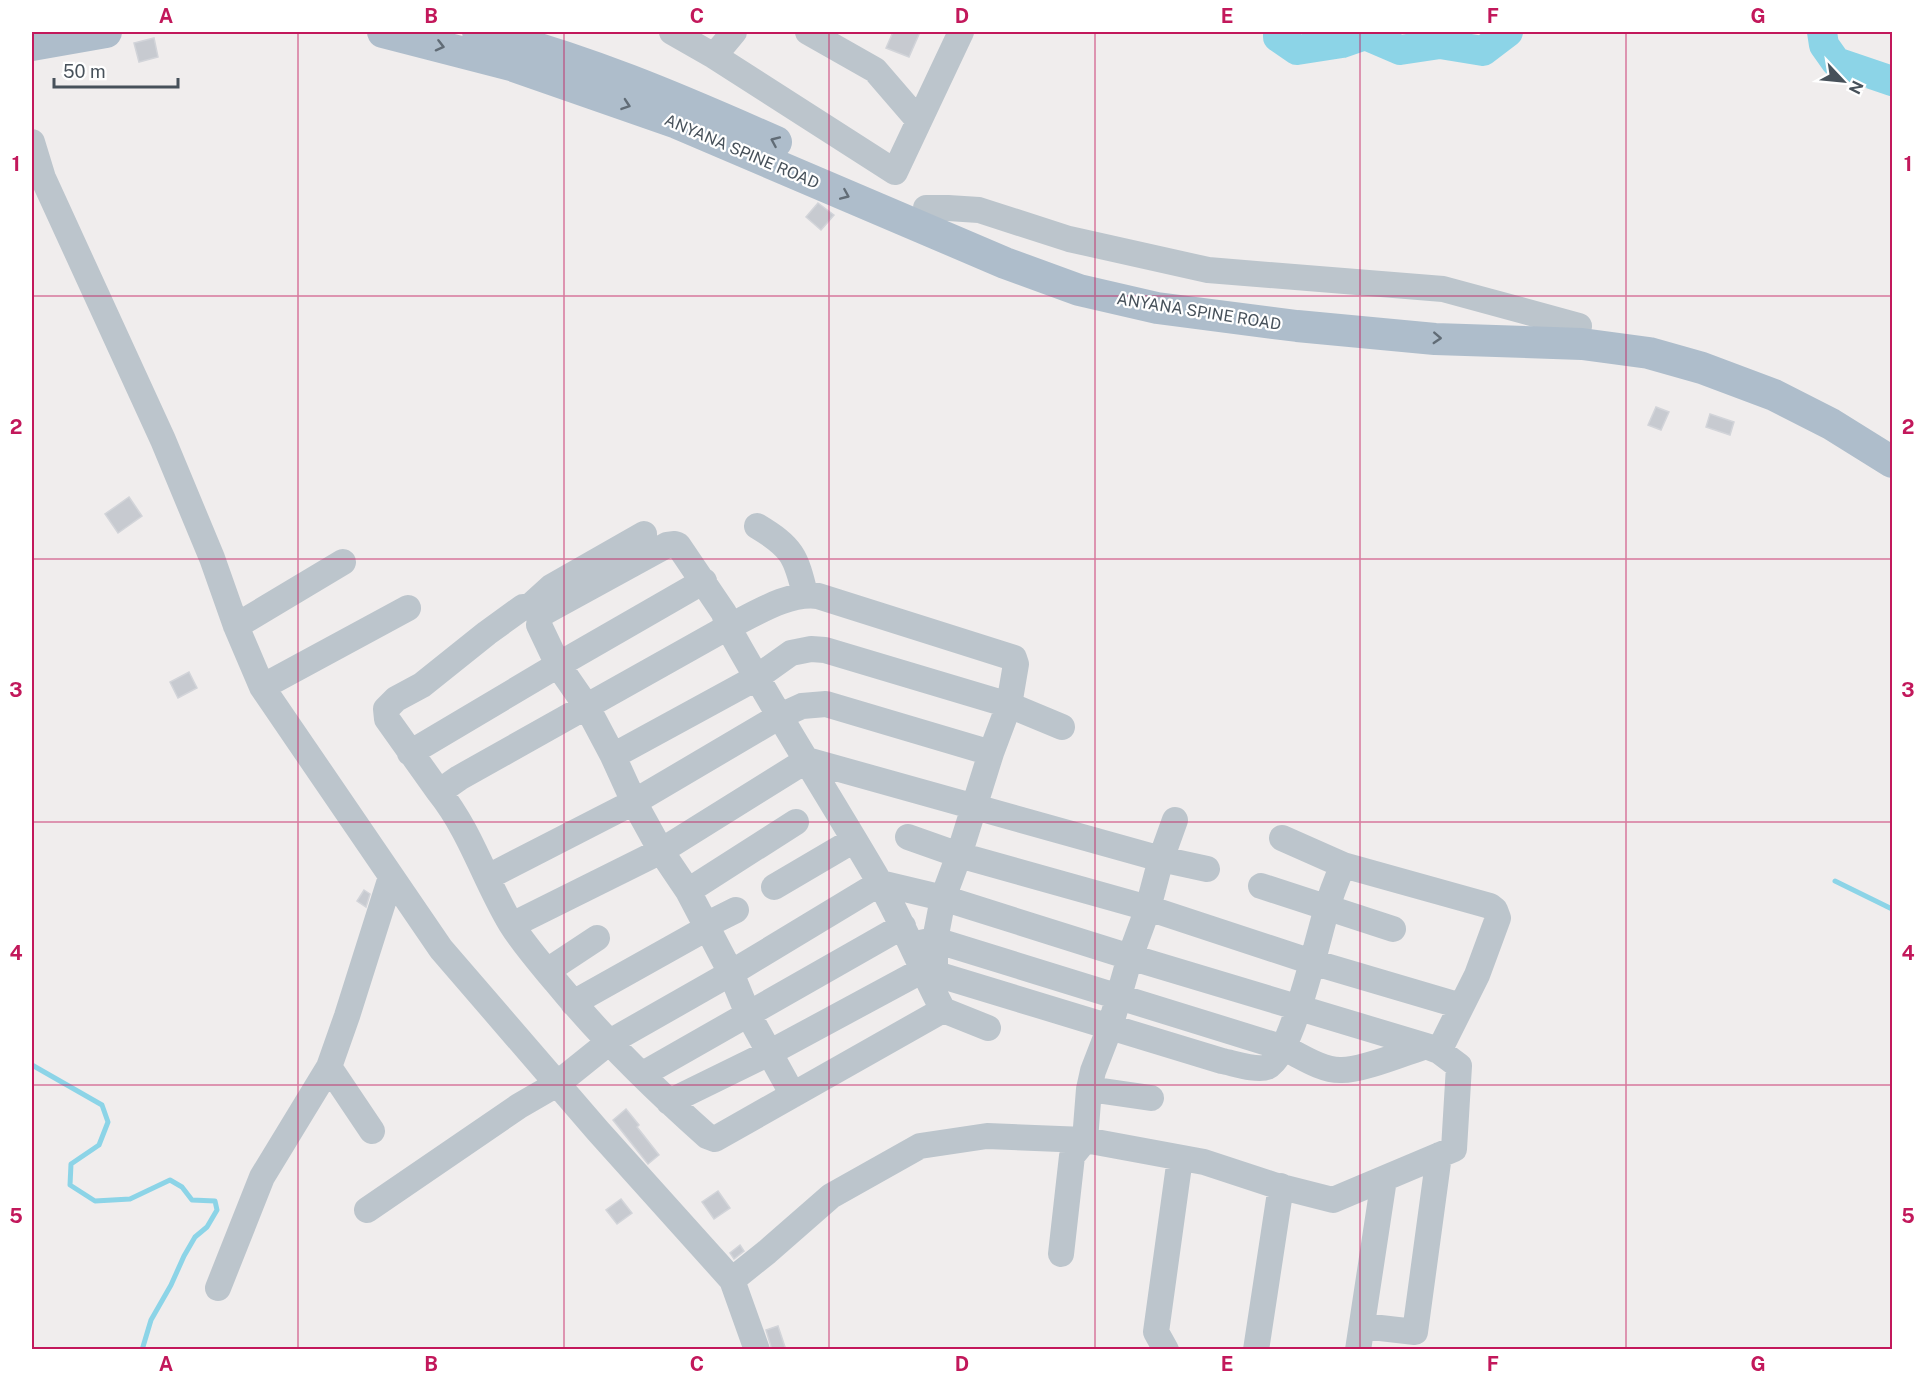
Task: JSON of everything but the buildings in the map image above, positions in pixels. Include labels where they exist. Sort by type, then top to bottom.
[{"type":"main road","points":[[32,45],[106,32]]},
{"type":"main road","name":"ANYANA SPINE ROAD","points":[[383,32],[512,64],[677,123],[1005,263],[1079,291],[1157,308],[1297,326],[1435,339],[1582,344],[1649,353],[1702,368],[1774,394],[1831,424],[1893,462]]},
{"type":"main road","name":"ANYANA SPINE ROAD","points":[[478,32],[531,37],[679,99],[1006,244],[1082,274],[1157,289],[1299,309],[1579,326],[1651,334],[1701,347],[1780,377],[1831,401],[1893,438]]},
{"type":"street","points":[[672,32],[724,43],[896,172],[961,32]]},
{"type":"street","points":[[724,43],[748,32]]},
{"type":"street","points":[[808,32],[875,70],[919,121]]},
{"type":"street","points":[[32,142],[43,178],[163,440],[262,687],[441,949],[557,1084],[732,1280],[757,1350]]},
{"type":"street","points":[[757,526],[777,538],[790,550],[799,567],[805,594]]},
{"type":"street","points":[[644,534],[551,587],[535,610],[538,625],[558,665],[587,707],[661,851],[688,891],[731,973],[748,1014],[793,1095]]},
{"type":"street","points":[[943,1010],[715,1139],[707,1136],[608,1043],[547,971],[512,925],[466,833],[387,719],[386,708],[396,699],[422,685],[523,607],[535,610],[667,545],[678,545],[724,613],[728,627],[756,678],[880,883],[916,937],[943,1010],[988,1028]]},
{"type":"street","points":[[236,626],[343,562]]},
{"type":"street","points":[[410,753],[704,581]]},
{"type":"street","points":[[439,792],[459,778],[728,627],[790,598],[805,594],[818,596],[1014,658],[1016,664],[1010,705],[990,753],[959,855],[943,898],[916,937],[748,1014],[643,1074]]},
{"type":"street","points":[[262,687],[408,608]]},
{"type":"street","points":[[613,756],[756,678],[791,653],[811,649],[825,650],[1010,705],[1062,727]]},
{"type":"street","points":[[488,877],[634,802],[780,716],[802,706],[826,704],[990,753]]},
{"type":"street","points":[[512,925],[661,851],[807,760],[1161,859],[1207,869]]},
{"type":"street","points":[[1061,1254],[1072,1156],[1085,1140],[1089,1089],[1093,1071],[1110,1027],[1130,957],[1148,908],[1161,859],[1175,820]]},
{"type":"street","points":[[688,891],[796,822]]},
{"type":"street","points":[[908,837],[959,855],[1148,908],[1312,962],[1461,1006]]},
{"type":"street","points":[[916,937],[1118,996],[1284,1048],[1328,1068],[1341,1070],[1432,1049],[1461,1006],[1477,975],[1498,918],[1495,910],[1490,906],[1343,865],[1282,838]]},
{"type":"street","points":[[774,887],[854,840]]},
{"type":"street","points":[[669,1102],[929,972],[1222,1061],[1265,1068],[1284,1048],[1327,907],[1343,865]]},
{"type":"street","points":[[218,1288],[262,1177],[329,1067],[391,877]]},
{"type":"street","points":[[367,1210],[519,1106],[557,1084],[608,1043],[731,973],[880,883],[943,898],[1432,1049],[1459,1066],[1454,1149],[1333,1200],[1204,1162],[1085,1140],[987,1136],[920,1146],[831,1196],[732,1280]]},
{"type":"street","points":[[1261,886],[1393,929]]},
{"type":"street","points":[[573,1002],[736,910]]},
{"type":"street","points":[[547,971],[597,938]]},
{"type":"street","points":[[329,1067],[372,1131]]},
{"type":"street","points":[[1089,1089],[1150,1098]]},
{"type":"street","points":[[1384,1179],[1360,1338],[1413,1341],[1439,1155]]},
{"type":"street","points":[[1166,1350],[1156,1332],[1180,1158]]},
{"type":"street","points":[[1256,1350],[1281,1186]]},
{"type":"waterway","points":[[1278,32],[1278,37],[1297,50],[1342,43],[1365,35],[1400,50],[1440,44],[1483,51],[1508,32]]},
{"type":"waterway","points":[[1822,32],[1824,45],[1836,62],[1892,81]]},
{"type":"waterway","points":[[1835,881],[1892,909]]},
{"type":"waterway","points":[[32,1065],[102,1105],[108,1122],[99,1145],[71,1164],[70,1185],[95,1201],[130,1199],[170,1180],[182,1187],[192,1200],[215,1201],[217,1210],[207,1227],[195,1237],[184,1256],[151,1320],[142,1350]]}]
